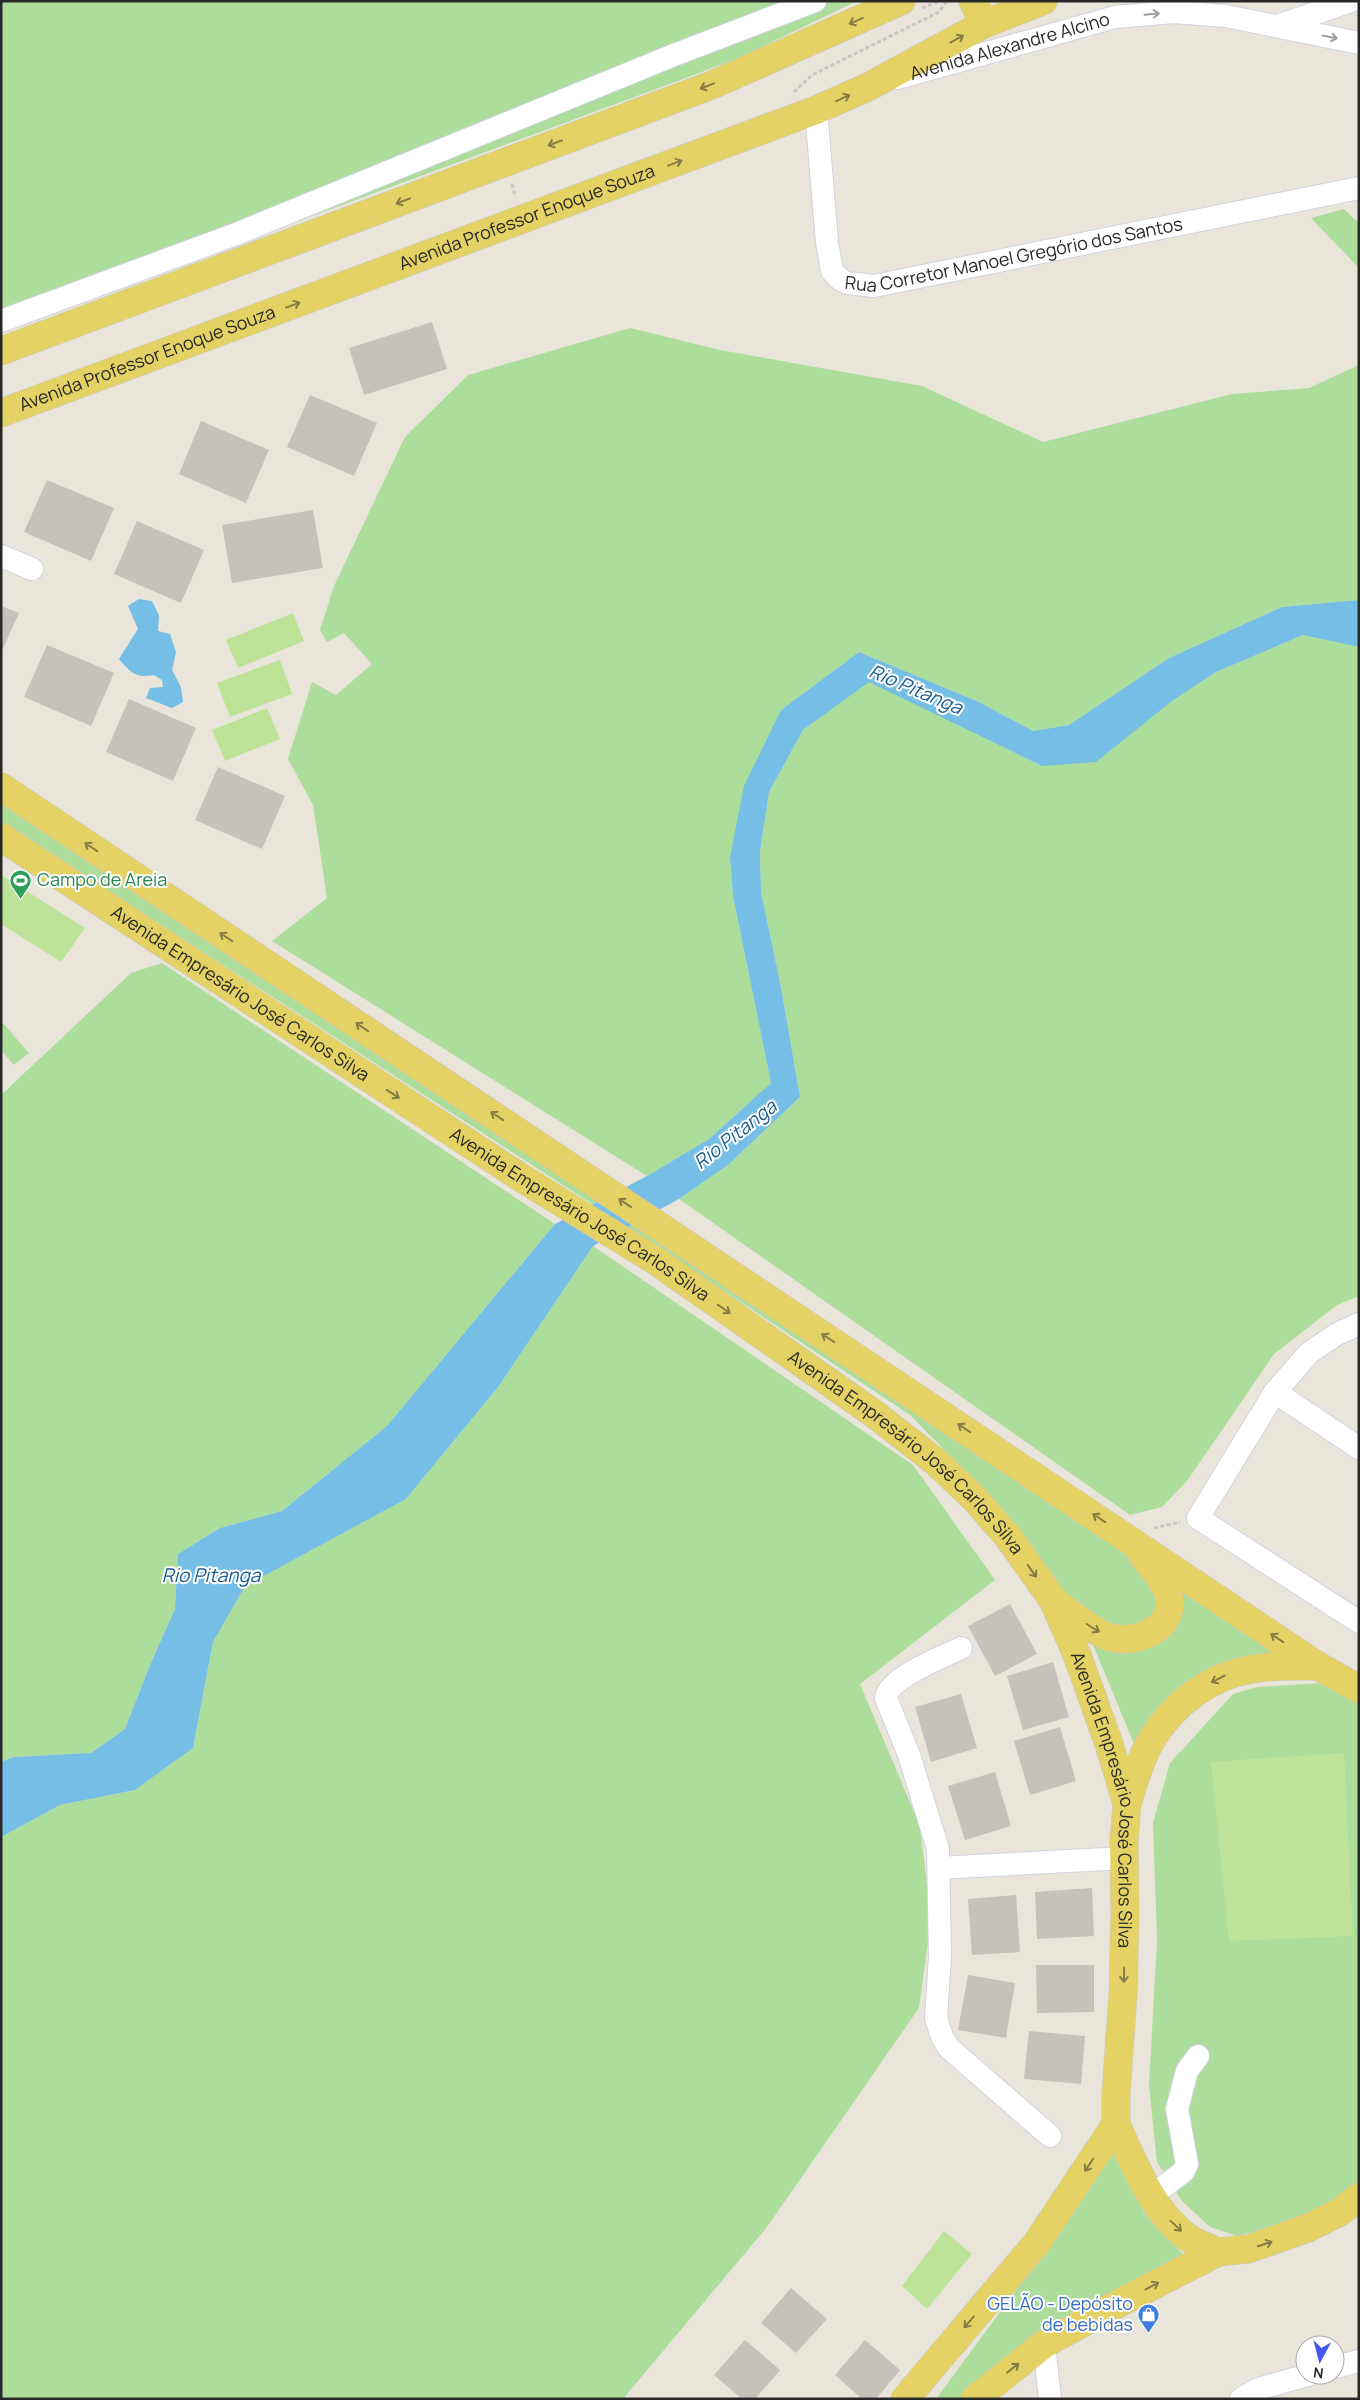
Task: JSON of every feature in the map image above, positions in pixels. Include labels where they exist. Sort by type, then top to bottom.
[{"type":"main road","points":[[1,351],[712,85],[901,1]]},
{"type":"main road","name":"Avenida Professor Enoque Souza","points":[[1,413],[816,110],[868,87],[978,13],[1043,1]]},
{"type":"main road","name":"Avenida Empresário José Carlos Silva","points":[[1,787],[538,1143],[665,1230],[1129,1538],[1318,1666],[1359,1689]]},
{"type":"main road","name":"Avenida Empresário José Carlos Silva","points":[[1,837],[520,1177],[656,1261],[873,1413],[936,1462],[975,1499],[1008,1537],[1053,1600],[1080,1664],[1109,1744],[1127,1804],[1124,1858],[1123,1994],[1116,2094],[1116,2124]]},
{"type":"main road","points":[[1053,1600],[1108,1636],[1125,1640],[1144,1636],[1159,1626],[1166,1614],[1169,1597],[1159,1577],[1129,1538]]},
{"type":"main road","points":[[1127,1804],[1151,1741],[1162,1725],[1191,1696],[1206,1685],[1237,1672],[1273,1667],[1318,1666]]},
{"type":"main road","points":[[1116,2124],[1151,2196],[1173,2225],[1193,2241],[1218,2252]]},
{"type":"main road","points":[[905,2399],[1036,2244],[1116,2124]]},
{"type":"main road","points":[[976,2398],[1044,2344],[1218,2252],[1248,2249],[1272,2242],[1352,2206]]},
{"type":"street","points":[[1,321],[236,234],[674,55],[815,1]]},
{"type":"street","points":[[1279,26],[1351,1]]},
{"type":"street","name":"Avenida Alexandre Alcino","points":[[868,87],[1112,9],[1226,16],[1359,43]]},
{"type":"street","name":"Rua Corretor Manoel Gregório dos Santos","points":[[816,110],[826,242],[832,271],[841,280],[858,286],[874,286],[1359,188]]},
{"type":"street","points":[[1,556],[32,569]]},
{"type":"street","points":[[1359,1324],[1337,1334],[1309,1354],[1275,1392],[1198,1518],[1359,1622]]},
{"type":"street","points":[[1275,1392],[1359,1448]]},
{"type":"street","points":[[961,1648],[907,1675],[889,1689],[886,1698],[908,1755],[938,1849],[940,1956],[936,2018],[939,2030],[949,2048],[1050,2136]]},
{"type":"street","points":[[939,1868],[1124,1858]]},
{"type":"street","points":[[1151,2196],[1182,2172],[1187,2164],[1177,2109],[1187,2071],[1198,2056]]},
{"type":"street","points":[[1044,2344],[1050,2399]]},
{"type":"street","points":[[1345,2364],[1358,2361]]},
{"type":"street","points":[[1241,2399],[1258,2389],[1295,2379]]},
{"type":"path","points":[[500,164],[511,180],[520,220]]},
{"type":"path","points":[[1129,1538],[1198,1518]]},
{"type":"green space","points":[[1,1],[857,1],[741,57],[1,331]]},
{"type":"green space","points":[[1344,209],[1359,223],[1359,268],[1311,218]]},
{"type":"green space","points":[[630,328],[720,350],[922,386],[1043,442],[1232,394],[1309,388],[1359,365],[1359,600],[1282,607],[1169,658],[1069,725],[1033,731],[979,702],[859,652],[781,710],[730,857],[733,896],[771,1083],[709,1139],[647,1176],[272,941],[327,898],[313,805],[288,759],[312,682],[336,695],[372,664],[344,633],[327,642],[320,630],[334,586],[405,437],[468,375]]},
{"type":"green space","points":[[293,613],[304,641],[238,668],[226,640]]},
{"type":"green space","points":[[1303,635],[1359,647],[1359,1296],[1337,1305],[1274,1354],[1187,1481],[1162,1507],[1130,1515],[679,1199],[728,1165],[800,1097],[781,987],[761,892],[760,852],[769,792],[803,730],[869,681],[1042,766],[1172,701],[1216,672]]},
{"type":"green space","points":[[280,660],[292,694],[230,717],[217,683]]},
{"type":"green space","points":[[267,708],[280,739],[225,761],[212,730]]},
{"type":"green space","points":[[1,804],[657,1236],[1286,1657],[1214,1677],[1142,1763],[1078,1609],[986,1492],[910,1415],[651,1242],[1,821]]},
{"type":"green space","name":"Campo de Areia","points":[[1,875],[85,928],[61,962],[1,924]]},
{"type":"green space","points":[[162,963],[555,1224],[387,1426],[282,1511],[220,1528],[178,1554],[175,1609],[150,1665],[125,1729],[91,1753],[13,1757],[1,1762],[1,1095],[131,973]]},
{"type":"green space","points":[[1,1021],[29,1053],[14,1065],[1,1050]]},
{"type":"green space","points":[[593,1246],[913,1465],[995,1580],[860,1684],[920,1826],[931,1919],[919,2008],[767,2227],[623,2399],[1,2399],[1,1837],[60,1805],[135,1790],[193,1748],[213,1642],[244,1586],[406,1499],[498,1387]]},
{"type":"green space","points":[[1324,1683],[1359,1702],[1359,2181],[1339,2199],[1285,2224],[1237,2236],[1210,2227],[1182,2201],[1157,2162],[1149,2086],[1157,1941],[1153,1823],[1170,1763],[1233,1694],[1257,1687]]},
{"type":"green space","points":[[1344,1753],[1353,1936],[1229,1941],[1211,1762]]},
{"type":"green space","points":[[1114,2149],[1144,2213],[1186,2257],[965,2399],[936,2399],[1083,2199]]},
{"type":"green space","points":[[944,2231],[972,2254],[927,2309],[902,2286]]},
{"type":"water","points":[[139,599],[152,601],[159,615],[158,631],[170,634],[176,652],[172,670],[181,687],[183,702],[172,708],[146,698],[150,688],[163,687],[162,680],[154,675],[138,675],[127,668],[119,659],[138,629],[128,606]]},
{"type":"water","name":"Rio Pitanga","points":[[1359,600],[1359,647],[1303,635],[1216,672],[1172,701],[1096,762],[1042,766],[869,682],[803,730],[769,792],[760,852],[761,892],[781,987],[800,1097],[728,1165],[679,1199],[593,1246],[498,1387],[406,1499],[245,1586],[213,1642],[193,1748],[135,1790],[60,1805],[1,1837],[1,1762],[13,1757],[91,1753],[125,1729],[150,1665],[175,1609],[178,1554],[220,1528],[282,1511],[387,1426],[555,1224],[647,1176],[709,1139],[771,1083],[733,896],[730,857],[744,786],[781,710],[859,652],[979,702],[1033,731],[1069,725],[1169,658],[1282,607]]},
{"type":"building","points":[[432,322],[447,369],[364,395],[349,348]]},
{"type":"building","points":[[310,395],[377,423],[354,476],[287,447]]},
{"type":"building","points":[[201,421],[269,450],[246,503],[179,474]]},
{"type":"building","points":[[47,480],[114,508],[91,561],[24,532]]},
{"type":"building","points":[[313,510],[323,568],[232,583],[222,525]]},
{"type":"building","points":[[137,521],[204,550],[181,603],[114,574]]},
{"type":"building","points":[[1,606],[19,613],[1,653]]},
{"type":"building","points":[[47,645],[114,673],[91,726],[24,697]]},
{"type":"building","points":[[129,699],[196,728],[173,781],[106,752]]},
{"type":"building","points":[[218,767],[285,796],[262,849],[195,820]]},
{"type":"building","points":[[1010,1604],[1037,1654],[995,1676],[968,1626]]},
{"type":"building","points":[[1053,1662],[1069,1717],[1023,1730],[1007,1676]]},
{"type":"building","points":[[961,1694],[977,1748],[931,1762],[915,1707]]},
{"type":"building","points":[[1060,1727],[1076,1781],[1030,1795],[1014,1741]]},
{"type":"building","points":[[995,1772],[1011,1826],[965,1840],[948,1786]]},
{"type":"building","points":[[1092,1888],[1094,1936],[1037,1939],[1035,1892]]},
{"type":"building","points":[[1016,1895],[1020,1952],[972,1955],[968,1899]]},
{"type":"building","points":[[1036,1965],[1094,1965],[1094,2012],[1037,2013]]},
{"type":"building","points":[[968,1975],[1015,1983],[1006,2038],[958,2030]]},
{"type":"building","points":[[1029,2031],[1085,2036],[1081,2084],[1024,2079]]},
{"type":"building","points":[[791,2288],[827,2319],[796,2353],[761,2323]]},
{"type":"building","points":[[745,2340],[780,2370],[755,2399],[742,2399],[714,2375]]},
{"type":"building","points":[[865,2340],[900,2370],[876,2399],[862,2399],[835,2375]]},
{"type":"place","name":"Campo de Areia","points":[[21,899]]},
{"type":"place","name":"GELÃO - Depósito de bebidas","points":[[1149,2333]]}]
